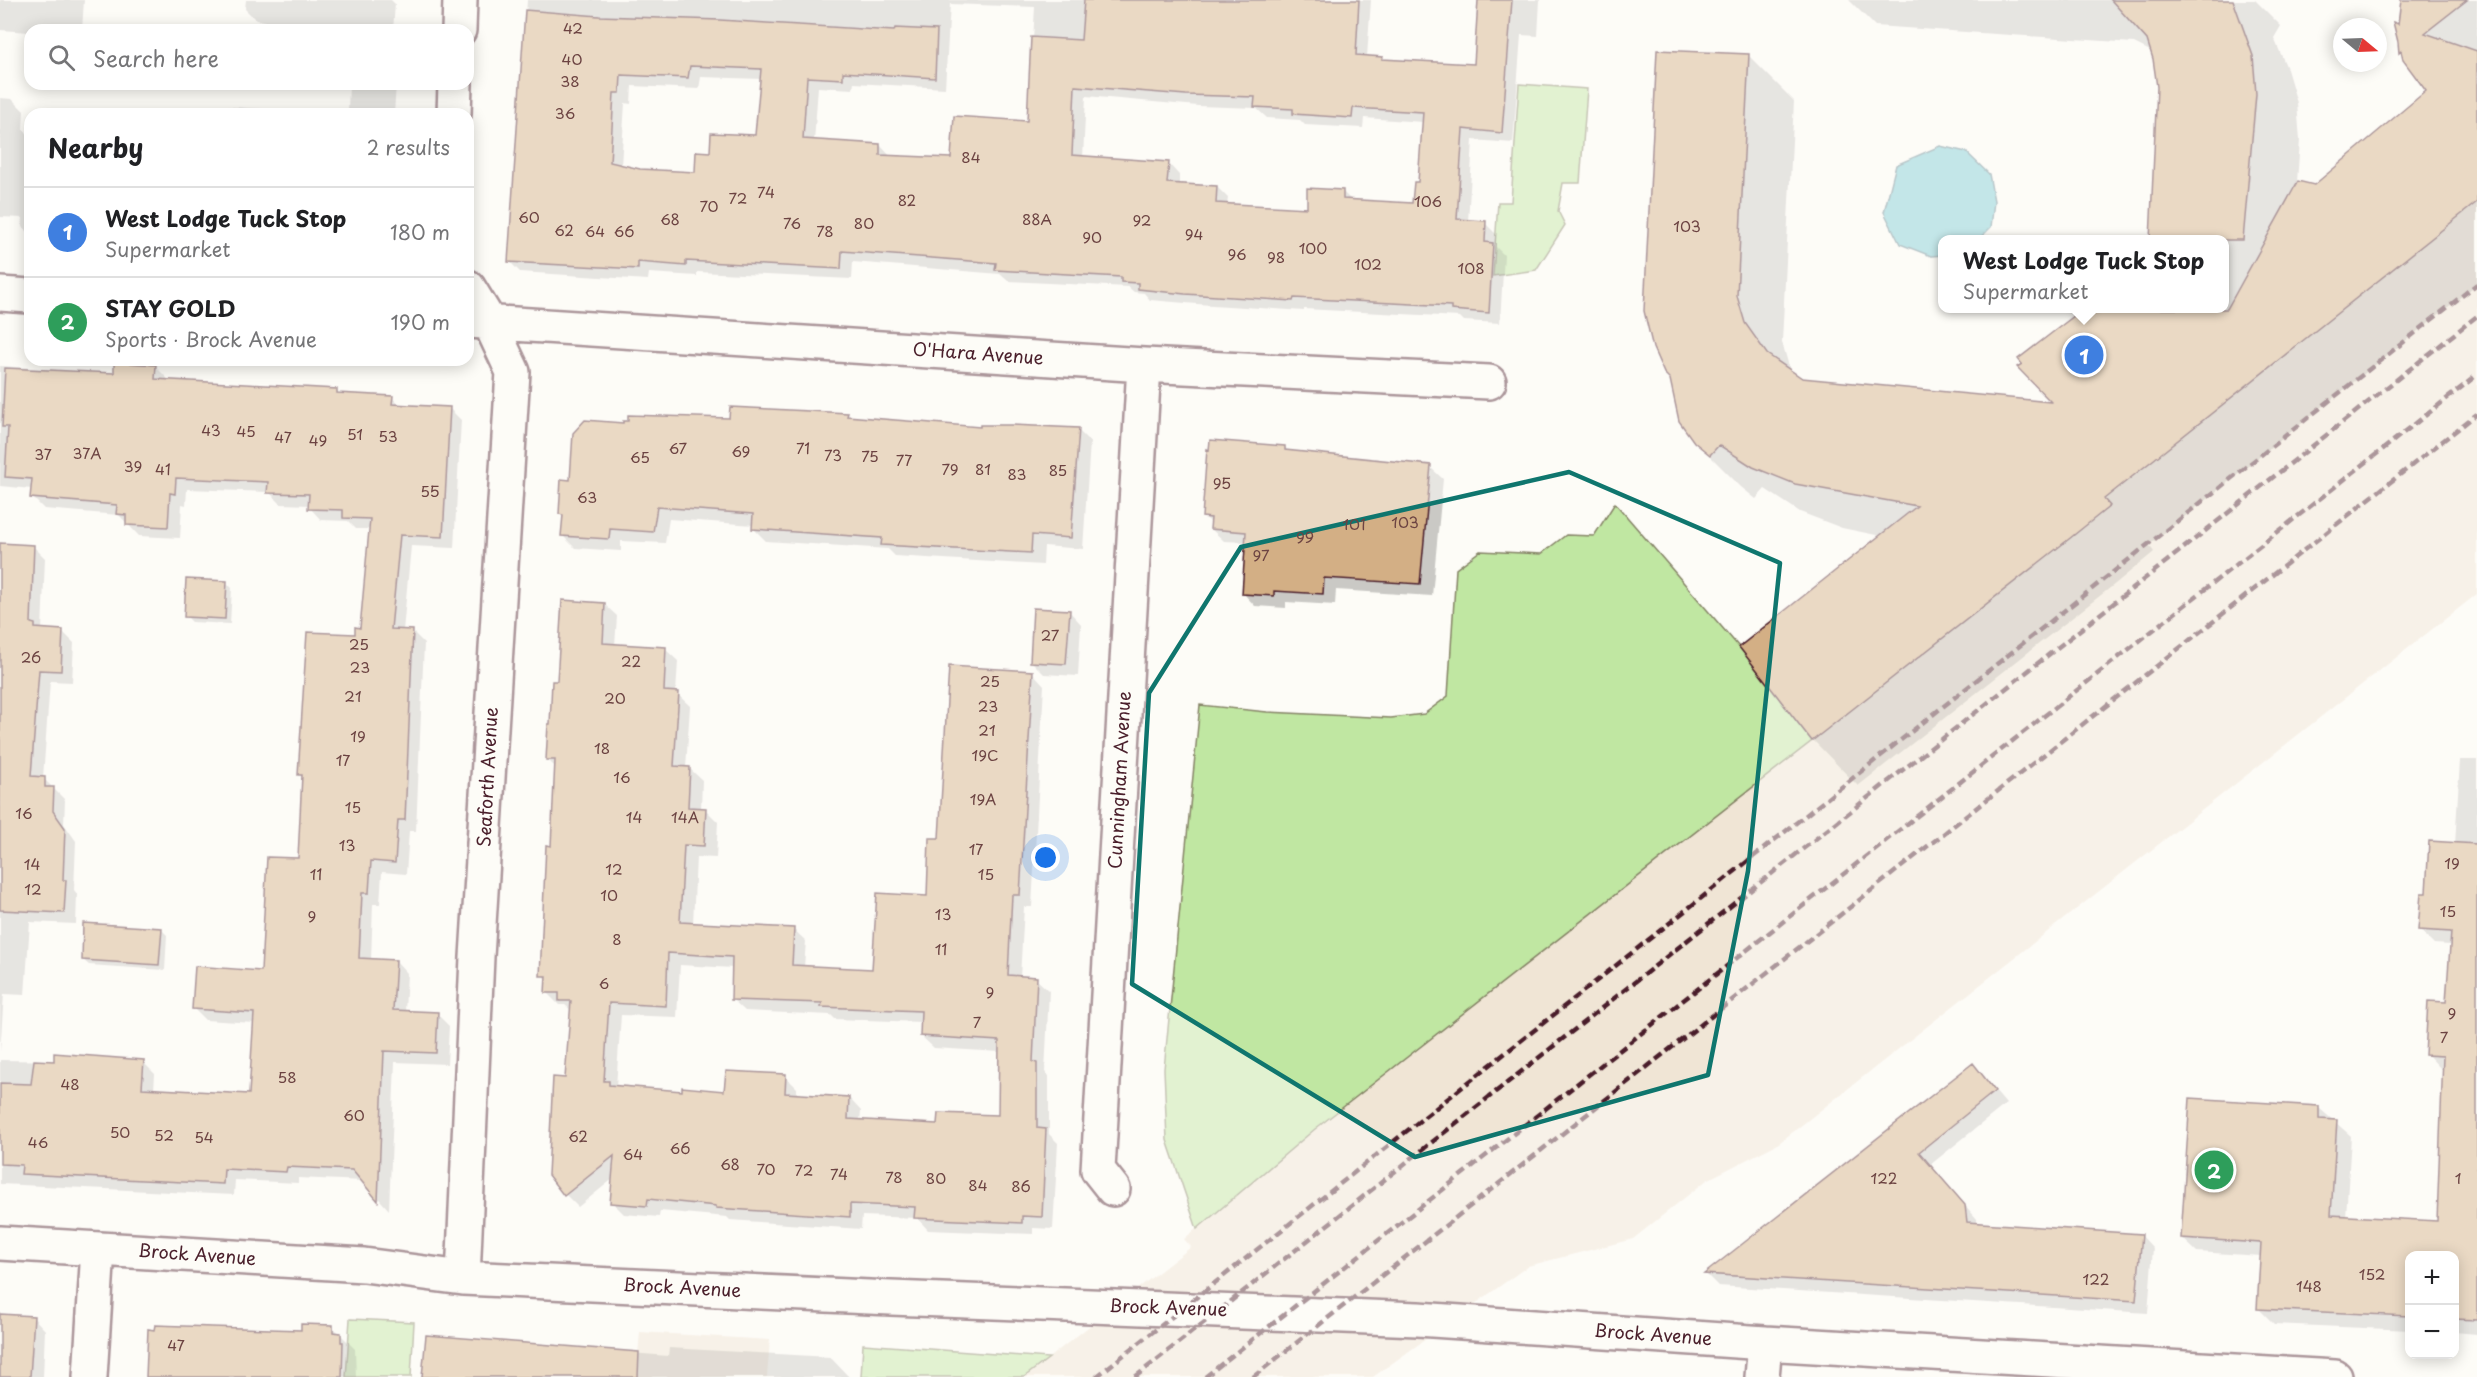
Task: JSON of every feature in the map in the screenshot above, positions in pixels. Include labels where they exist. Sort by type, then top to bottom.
[{"type":"street","points":[[459,24],[460,0]]},
{"type":"street","points":[[454,108],[455,90]]},
{"type":"street","points":[[0,294],[24,296]]},
{"type":"street","name":"Seaforth Avenue","points":[[463,1278],[477,957],[513,372],[479,322],[474,306]]},
{"type":"street","name":"O'Hara Avenue","points":[[479,322],[1144,365],[1489,382]]},
{"type":"street","name":"Cunningham Avenue","points":[[1113,1189],[1098,1170],[1144,365]]},
{"type":"street","name":"Brock Avenue","points":[[0,1243],[364,1265],[463,1278],[891,1298],[1418,1318],[1765,1343],[2336,1377]]},
{"type":"street","points":[[90,1377],[98,1249]]},
{"type":"street","points":[[1762,1377],[1765,1343]]},
{"type":"highlighted area","points":[[1569,472],[1780,563],[1748,871],[1708,1075],[1415,1157],[1132,984],[1149,693],[1241,547]]},
{"type":"shaded area","points":[[2477,202],[2477,594],[1779,1143],[1707,1180],[1633,1239],[1528,1266],[1373,1377],[1024,1377],[1191,1247],[1184,1239],[1315,1129],[2069,539],[2110,506],[2104,499]]},
{"type":"shaded area","points":[[640,1332],[770,1340],[767,1377],[636,1377]]},
{"type":"green space","points":[[1519,84],[1587,89],[1580,183],[1563,183],[1558,211],[1565,225],[1536,270],[1493,276],[1498,202],[1511,202]]},
{"type":"green space","points":[[1615,503],[1739,647],[1812,741],[1315,1129],[1197,1229],[1167,1140],[1164,1069],[1200,705],[1267,712],[1391,718],[1424,714],[1448,696],[1456,569],[1480,551],[1541,554],[1566,535],[1594,536]]},
{"type":"green space","points":[[350,1319],[414,1322],[411,1377],[346,1377]]},
{"type":"green space","points":[[863,1344],[1049,1358],[1024,1377],[861,1377]]},
{"type":"water","points":[[1940,146],[1966,152],[1989,174],[1994,201],[1991,227],[1983,235],[1938,235],[1938,255],[1931,256],[1900,244],[1884,212],[1896,165]]},
{"type":"building","points":[[1084,0],[1359,0],[1356,55],[1383,57],[1382,59],[1474,64],[1478,0],[1512,0],[1502,133],[1463,129],[1457,219],[1486,221],[1485,242],[1493,243],[1489,313],[1451,310],[1451,306],[1294,298],[1293,301],[1185,294],[1138,289],[1138,283],[1121,282],[1121,277],[995,270],[996,263],[842,251],[841,269],[686,261],[686,266],[638,262],[638,269],[508,262],[525,10],[894,31],[895,28],[937,30],[935,78],[843,72],[843,79],[807,77],[803,139],[880,144],[880,155],[951,158],[954,116],[1027,121],[1031,37],[1081,40]],"holes":[[[690,66],[761,69],[755,135],[711,133],[710,152],[696,151],[695,172],[640,169],[610,162],[614,93],[620,93],[621,75],[688,78]],[[1075,86],[1186,95],[1255,97],[1254,107],[1293,109],[1293,114],[1352,118],[1353,108],[1423,112],[1418,182],[1414,182],[1412,203],[1343,199],[1343,190],[1307,188],[1307,208],[1216,203],[1217,186],[1167,183],[1169,162],[1072,155]]]},
{"type":"building","points":[[2111,0],[2233,0],[2253,56],[2256,94],[2243,240],[2229,240],[2229,235],[2150,235],[2157,87],[2153,59],[2147,40]]},
{"type":"building","points":[[2401,0],[2467,0],[2425,33],[2477,51],[2477,202],[2104,499],[2110,506],[1812,741],[1739,647],[1917,506],[1795,484],[1753,467],[1719,445],[1710,455],[1694,442],[1679,421],[1670,379],[1664,373],[1653,348],[1644,311],[1657,50],[1749,54],[1737,296],[1745,323],[1767,354],[1802,378],[2051,402],[2017,367],[2022,364],[2018,359],[2078,313],[2229,313],[2229,305],[2298,181],[2314,185],[2426,91],[2403,60],[2401,51],[2399,53],[2393,22],[2398,24]]},
{"type":"building","points":[[114,366],[156,366],[155,379],[337,389],[337,393],[393,396],[392,404],[450,407],[443,537],[400,535],[391,629],[413,630],[405,820],[398,820],[395,863],[371,861],[369,893],[362,893],[359,958],[396,960],[393,1010],[438,1012],[436,1053],[384,1051],[378,1201],[352,1170],[287,1167],[286,1172],[224,1169],[223,1184],[21,1174],[22,1165],[0,1164],[0,1083],[31,1084],[34,1060],[54,1061],[54,1053],[144,1060],[142,1088],[249,1094],[254,1013],[192,1009],[195,966],[261,971],[267,857],[298,858],[302,775],[298,775],[307,632],[355,634],[355,627],[360,628],[370,519],[343,518],[343,510],[308,509],[309,494],[267,493],[268,482],[176,478],[175,494],[170,493],[168,527],[126,525],[126,515],[116,514],[117,505],[30,498],[32,479],[5,477],[8,427],[2,427],[5,368],[114,373]]},
{"type":"building","points":[[730,407],[848,413],[847,416],[980,427],[980,425],[1012,425],[1079,428],[1071,538],[1032,535],[1031,553],[881,545],[882,538],[752,529],[753,514],[657,507],[653,532],[610,529],[609,539],[561,536],[563,515],[559,514],[561,479],[570,480],[573,433],[585,420],[623,423],[623,421],[628,421],[628,415],[729,418]]},
{"type":"building","points":[[1210,440],[1285,446],[1285,450],[1431,465],[1420,584],[1324,578],[1323,594],[1274,591],[1274,596],[1242,594],[1246,532],[1210,529],[1211,518],[1202,517],[1207,449],[1209,450]]},
{"type":"building","points":[[0,543],[34,545],[31,623],[35,624],[35,628],[63,630],[61,671],[39,670],[31,776],[45,777],[45,787],[54,787],[53,811],[65,828],[64,913],[0,910]]},
{"type":"building","points":[[186,579],[227,581],[225,619],[184,617]]},
{"type":"building","points":[[562,600],[605,603],[603,643],[666,647],[664,691],[679,692],[674,766],[690,767],[688,807],[706,808],[704,846],[684,845],[680,922],[794,928],[792,965],[872,969],[877,893],[927,896],[929,838],[939,838],[949,666],[1033,671],[1020,895],[1012,895],[1008,975],[1037,977],[1033,1062],[1037,1063],[1037,1128],[1046,1129],[1042,1217],[1022,1216],[1022,1223],[914,1218],[915,1207],[850,1204],[850,1217],[716,1208],[716,1206],[648,1199],[647,1206],[610,1203],[614,1156],[564,1196],[548,1175],[553,1077],[565,1078],[571,1001],[559,1001],[559,993],[545,993],[546,976],[540,976],[546,845],[551,846],[555,760],[546,760],[548,724],[550,724],[552,681],[557,681]],"holes":[[[668,953],[732,957],[731,1000],[822,1003],[821,1007],[921,1011],[920,1036],[999,1041],[998,1115],[938,1113],[937,1124],[848,1119],[849,1097],[785,1093],[786,1074],[726,1071],[724,1091],[682,1087],[682,1091],[609,1085],[609,1081],[604,1081],[609,1003],[666,1006]]]},
{"type":"building","points":[[1033,608],[1070,610],[1066,664],[1030,662]]},
{"type":"building","points":[[2429,841],[2477,844],[2477,1320],[2459,1319],[2459,1251],[2405,1251],[2405,1316],[2257,1309],[2261,1243],[2181,1238],[2190,1098],[2319,1106],[2319,1119],[2337,1120],[2331,1215],[2437,1221],[2443,1056],[2425,1055],[2428,1001],[2446,1002],[2451,932],[2418,930],[2421,893],[2426,893]]},
{"type":"building","points":[[83,923],[162,928],[159,965],[82,960]]},
{"type":"building","points":[[1973,1063],[1995,1091],[1919,1152],[1965,1205],[1967,1222],[2142,1234],[2136,1301],[1704,1274]]},
{"type":"building","points":[[0,1314],[34,1316],[30,1377],[0,1377]]},
{"type":"building","points":[[301,1324],[333,1325],[333,1332],[341,1333],[342,1377],[146,1377],[148,1329],[154,1330],[155,1325],[301,1330]]},
{"type":"building","points":[[426,1335],[639,1352],[638,1377],[422,1377]]},
{"type":"railway","points":[[1096,1377],[2477,284]]},
{"type":"railway","points":[[1135,1377],[2477,316]]},
{"type":"railway","points":[[1205,1377],[2477,375]]},
{"type":"railway","points":[[1253,1377],[2477,414]]},
{"type":"place","name":"West Lodge Tuck Stop","points":[[2084,355]]},
{"type":"place","name":"STAY GOLD","points":[[2214,1170]]}]
